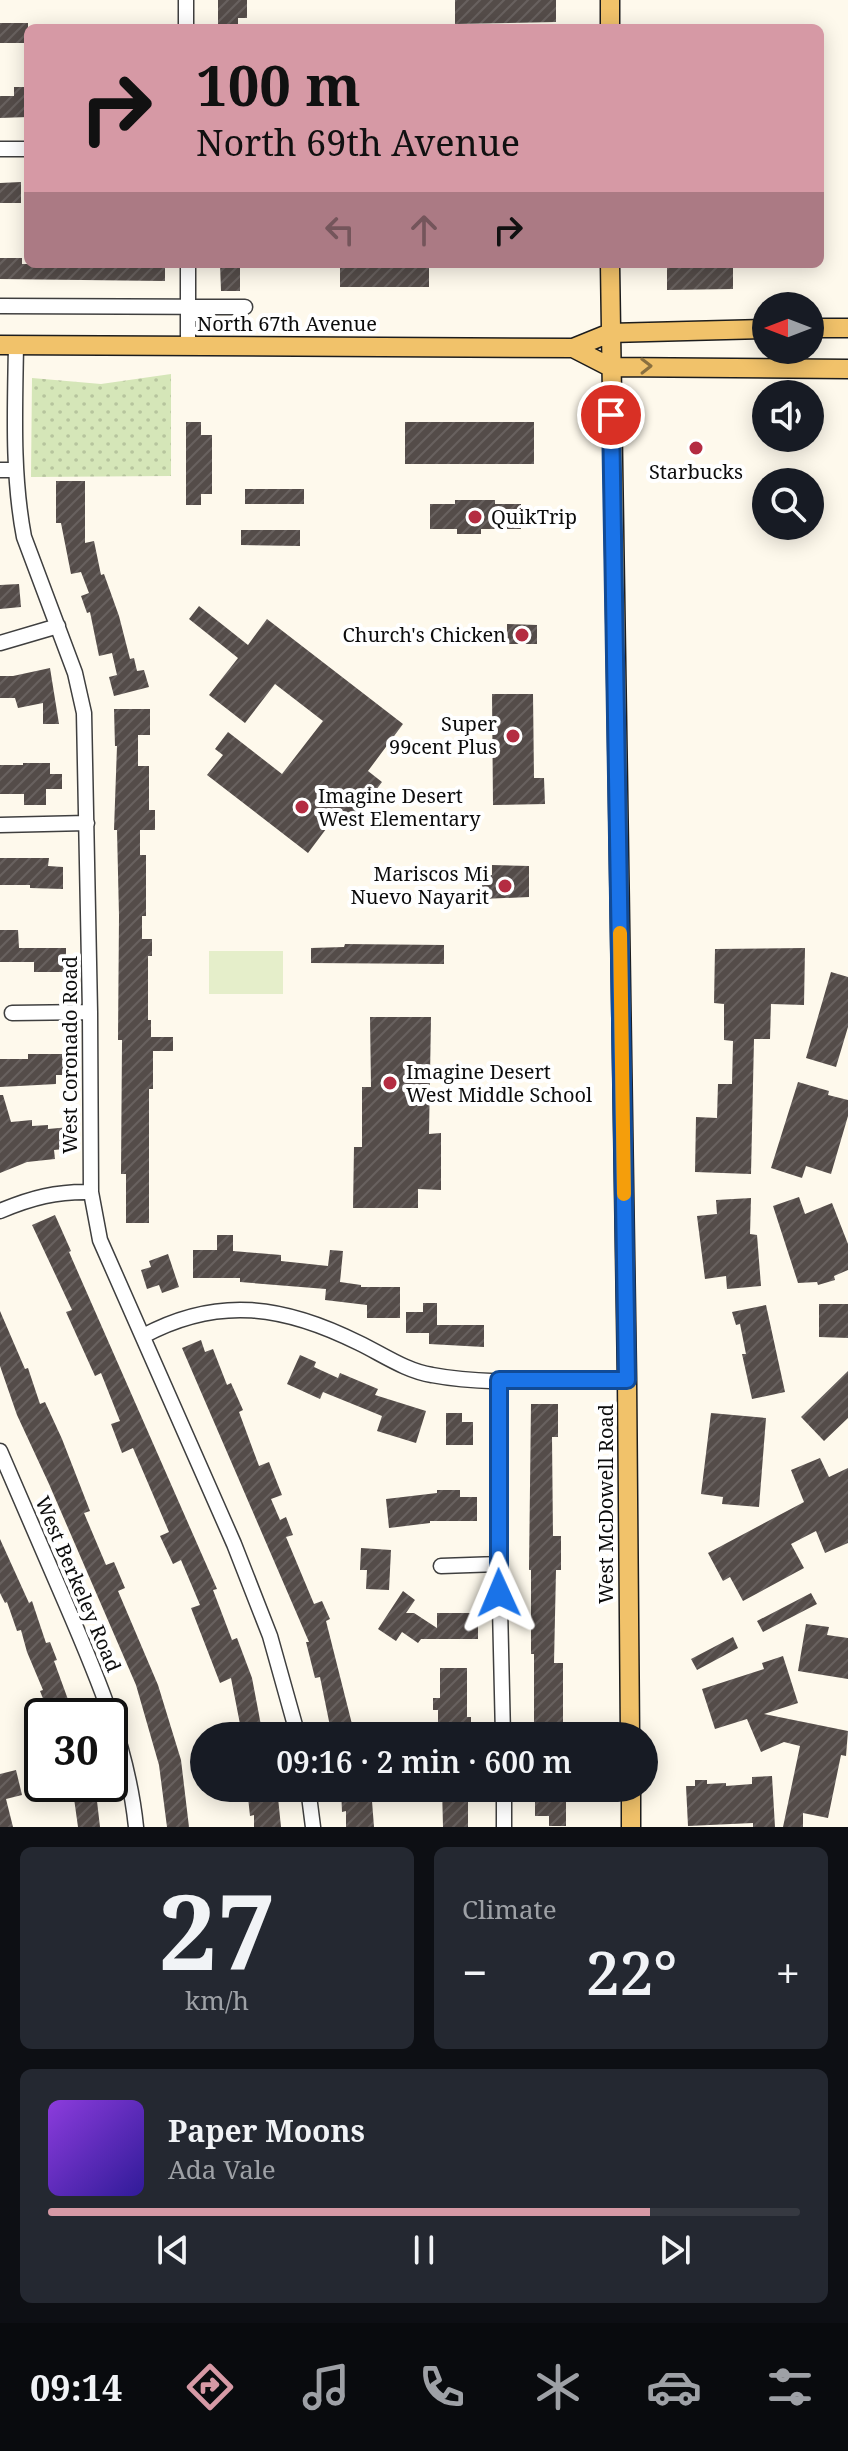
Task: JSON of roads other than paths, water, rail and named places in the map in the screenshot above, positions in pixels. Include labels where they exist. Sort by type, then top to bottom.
[{"type":"main road","points":[[610,0],[610,24]]},
{"type":"main road","name":"West McDowell Road","points":[[610,268],[630,1722]]},
{"type":"main road","points":[[824,328],[848,328]]},
{"type":"main road","name":"North 67th Avenue","points":[[8,345],[573,348],[610,333],[752,329]]},
{"type":"main road","name":"North 67th Avenue","points":[[573,348],[610,367],[848,369]]},
{"type":"main road","points":[[631,1802],[631,1827]]},
{"type":"street","points":[[186,0],[186,24]]},
{"type":"street","points":[[0,149],[24,149]]},
{"type":"street","points":[[188,268],[188,346]]},
{"type":"street","name":"North 67th Avenue","points":[[0,306],[245,307]]},
{"type":"street","name":"West Coronado Road","points":[[8,345],[16,470],[24,537],[75,673],[84,713],[91,1192],[100,1240],[234,1544],[270,1636],[294,1722]]},
{"type":"street","points":[[0,470],[16,470]]},
{"type":"street","points":[[0,643],[58,626]]},
{"type":"street","points":[[0,825],[87,823]]},
{"type":"street","points":[[12,1013],[90,1012]]},
{"type":"street","points":[[0,1211],[30,1198],[58,1192],[91,1192]]},
{"type":"street","points":[[143,1336],[163,1326],[215,1311],[276,1311],[323,1325],[427,1375],[499,1380],[627,1380]]},
{"type":"street","points":[[499,1380],[503,1722]]},
{"type":"street","name":"West Berkeley Road","points":[[0,1451],[98,1678],[118,1737],[136,1827]]},
{"type":"street","points":[[441,1566],[499,1564]]},
{"type":"street","points":[[310,1802],[313,1827]]},
{"type":"street","points":[[504,1802],[504,1827]]},
{"type":"place","name":"Starbucks","points":[[696,448]]},
{"type":"place","name":"QuikTrip","points":[[475,517]]},
{"type":"place","name":"Church's Chicken","points":[[522,635]]},
{"type":"place","name":"Super 99cent Plus","points":[[513,736]]},
{"type":"place","name":"Imagine Desert West Elementary","points":[[302,807]]},
{"type":"place","name":"Mariscos Mi Nuevo Nayarit","points":[[505,886]]},
{"type":"place","name":"Imagine Desert West Middle School","points":[[390,1083]]}]
